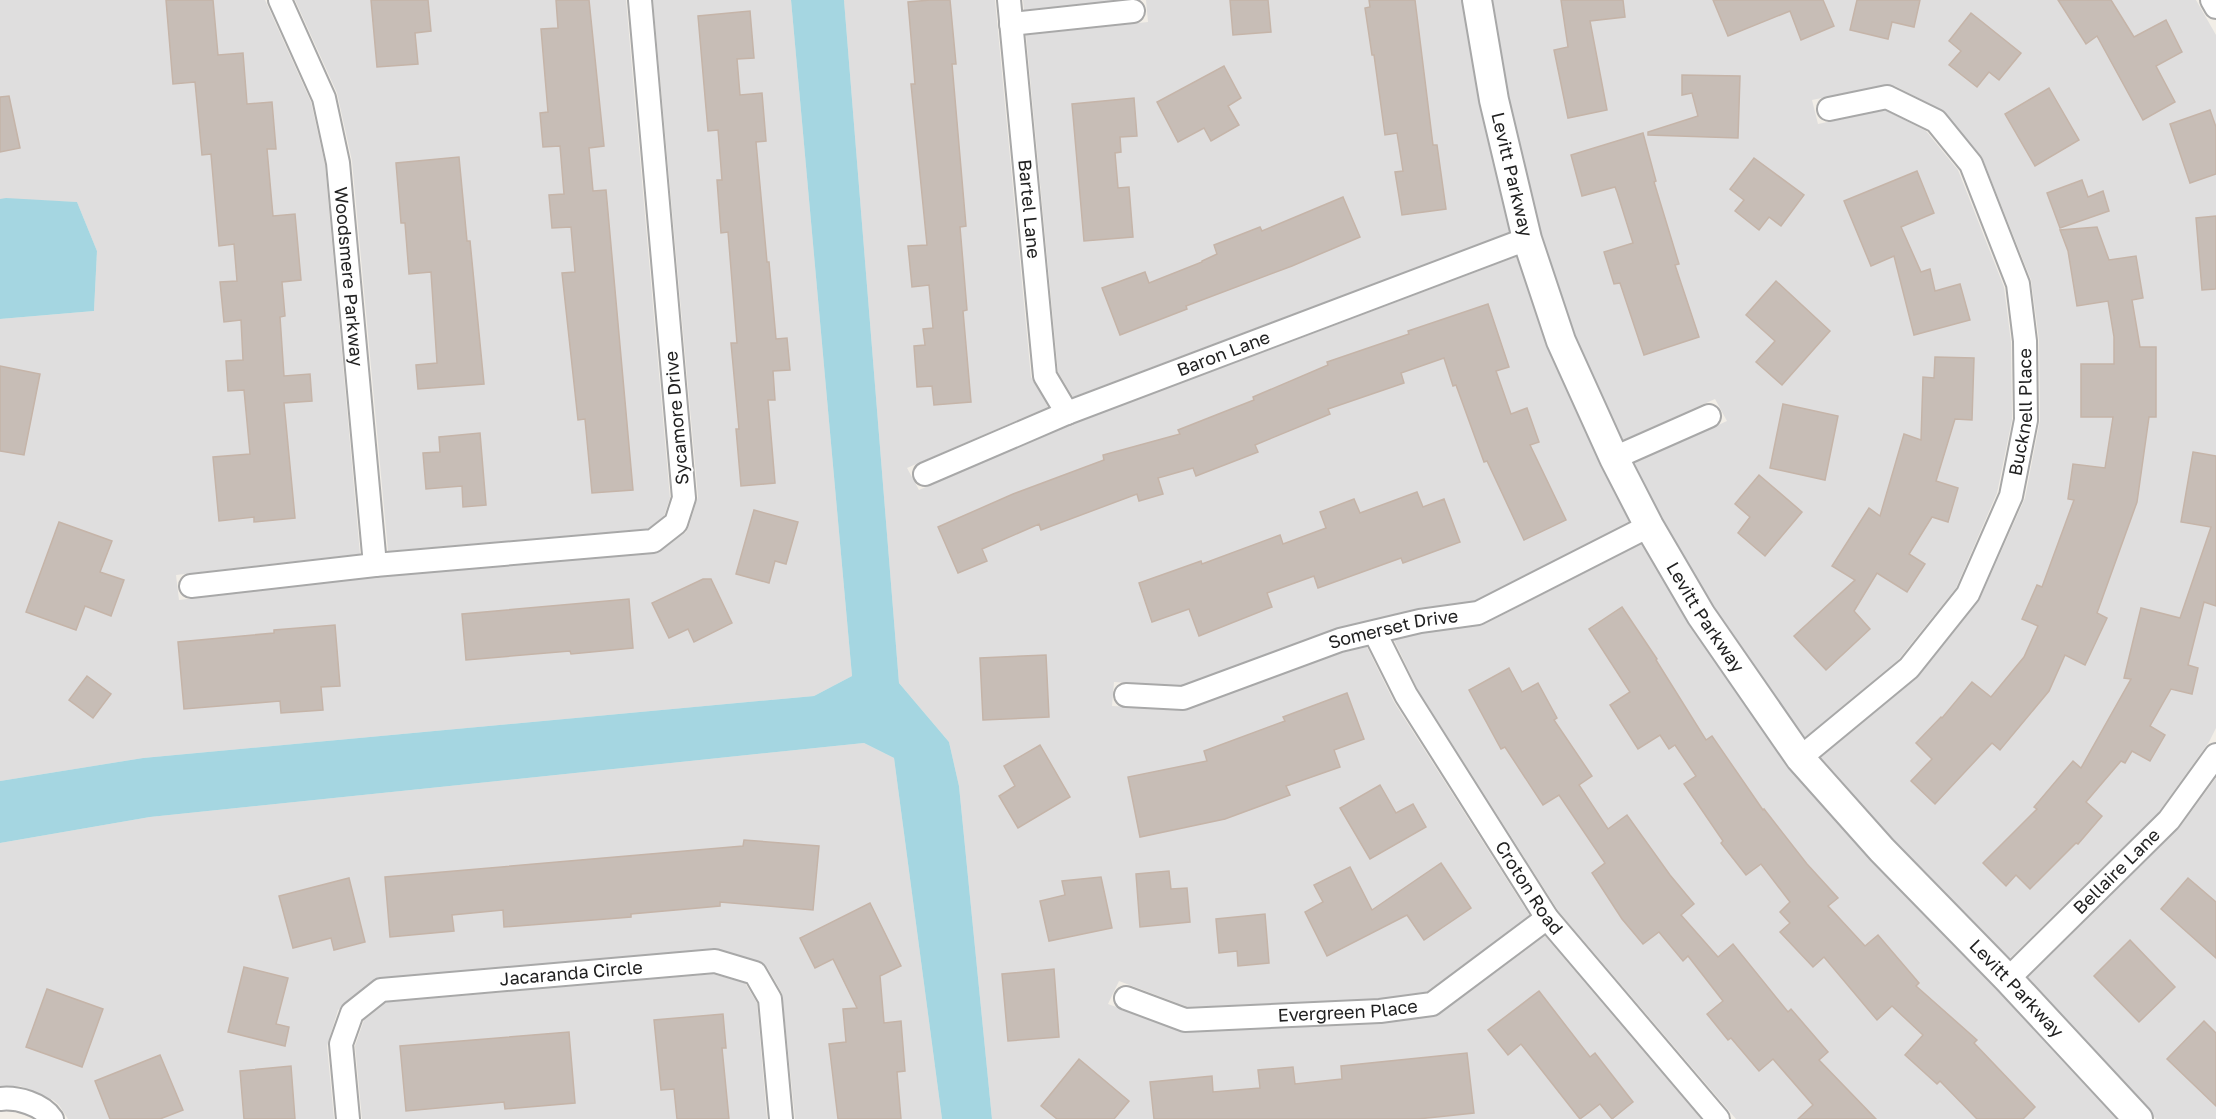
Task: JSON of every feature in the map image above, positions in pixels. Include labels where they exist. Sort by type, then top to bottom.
[{"type":"street","name":"Woodsmere Parkway","points":[[280,0],[324,98],[338,163],[375,565]]},
{"type":"street","name":"Sycamore Drive","points":[[191,586],[375,565],[653,541],[676,523],[684,498],[640,0]]},
{"type":"street","name":"Bartel Lane","points":[[1009,0],[1045,376],[1067,413]]},
{"type":"street","name":"Levitt Parkway","points":[[1477,0],[1494,100],[1527,239],[1561,341],[1614,458],[1649,526],[1701,615],[1800,758],[1882,850],[2008,979],[2138,1119]]},
{"type":"street","points":[[2212,0],[2216,7]]},
{"type":"street","points":[[1011,24],[1133,11]]},
{"type":"street","name":"Bucknell Place","points":[[1800,758],[1909,668],[1968,594],[2011,496],[2026,420],[2025,341],[2018,284],[1971,164],[1936,121],[1887,97],[1829,109]]},
{"type":"street","name":"Baron Lane","points":[[925,474],[1067,413],[1527,239]]},
{"type":"street","points":[[1614,458],[1709,416]]},
{"type":"street","name":"Somerset Drive","points":[[1126,695],[1183,698],[1340,640],[1420,621],[1478,613],[1649,526]]},
{"type":"street","name":"Croton Road","points":[[1375,633],[1406,695],[1547,918],[1718,1119]]},
{"type":"street","name":"Bellaire Lane","points":[[2008,979],[2169,820],[2216,756]]},
{"type":"street","name":"Evergreen Place","points":[[1126,998],[1185,1020],[1380,1011],[1432,1004],[1547,918]]},
{"type":"street","name":"Jacaranda Circle","points":[[348,1119],[341,1044],[352,1013],[381,990],[715,961],[755,973],[770,999],[781,1119]]},
{"type":"street","points":[[0,1099],[14,1098],[47,1111],[52,1119]]},
{"type":"shaded area","points":[[0,0],[265,0],[311,102],[325,165],[360,554],[176,575],[179,600],[376,577],[654,553],[662,550],[686,532],[698,497],[653,0],[791,0],[852,676],[814,696],[143,758],[0,781],[0,319],[94,311],[97,251],[77,202],[0,199]]},
{"type":"shaded area","points":[[295,0],[626,0],[670,498],[664,516],[648,529],[388,551],[352,161],[337,93]]},
{"type":"shaded area","points":[[844,0],[995,0],[1031,377],[1048,407],[907,468],[919,490],[1073,424],[1518,256],[1595,453],[1631,522],[1474,602],[1419,608],[1337,629],[1181,686],[1114,682],[1112,706],[1182,710],[1344,652],[1367,647],[1394,702],[1530,916],[1426,992],[1379,999],[1188,1007],[1119,981],[1108,1004],[1185,1032],[1381,1023],[1433,1016],[1441,1013],[1545,936],[1701,1119],[992,1119],[959,786],[949,742],[899,683]]},
{"type":"shaded area","points":[[1023,0],[1123,0],[1024,10]]},
{"type":"shaded area","points":[[1146,0],[1463,0],[1480,102],[1511,232],[1073,397],[1058,372],[1026,35],[1148,22]]},
{"type":"shaded area","points":[[1491,0],[2196,0],[2216,35],[2216,728],[2209,742],[2158,813],[2008,960],[1893,842],[1819,759],[1918,677],[1979,601],[2025,498],[2040,420],[2039,340],[2031,280],[1982,157],[1943,111],[1895,86],[1885,85],[1812,100],[1818,124],[1885,110],[1926,131],[1958,170],[2004,287],[2011,342],[2012,420],[1997,493],[1956,588],[1898,660],[1803,739],[1713,608],[1661,521],[1632,464],[1727,421],[1715,399],[1621,441],[1575,337],[1540,236],[1508,98]]},
{"type":"shaded area","points":[[1643,543],[1782,756],[1781,758],[2120,1119],[1736,1119],[1559,912],[1418,690],[1394,640],[1423,633],[1485,624]]},
{"type":"shaded area","points":[[864,743],[894,758],[942,1119],[795,1119],[782,993],[767,967],[759,962],[714,949],[380,978],[372,981],[338,1010],[327,1046],[334,1119],[68,1119],[53,1100],[20,1086],[0,1087],[0,843],[150,817]]},
{"type":"shaded area","points":[[2216,778],[2216,1119],[2156,1119],[2026,979],[2179,828]]},
{"type":"shaded area","points":[[713,974],[745,983],[757,1003],[767,1119],[362,1119],[355,1046],[364,1020],[387,1002]]},
{"type":"water","points":[[791,0],[844,0],[899,683],[949,742],[959,786],[992,1119],[942,1119],[894,758],[864,743],[150,817],[0,843],[0,781],[143,758],[814,696],[852,676]]},
{"type":"water","points":[[0,199],[77,202],[97,251],[94,311],[0,319]]},
{"type":"building","points":[[166,0],[213,0],[218,55],[243,53],[247,104],[272,102],[276,149],[267,149],[273,216],[295,214],[301,280],[282,282],[285,316],[280,317],[284,376],[310,374],[312,401],[284,403],[295,518],[254,522],[254,517],[219,521],[213,457],[250,454],[244,390],[228,391],[226,361],[243,360],[241,320],[224,322],[220,282],[237,281],[234,244],[219,246],[211,154],[202,155],[195,82],[173,84]]},
{"type":"building","points":[[371,0],[428,0],[431,31],[415,33],[418,64],[377,67]]},
{"type":"building","points":[[556,0],[589,0],[604,146],[589,148],[593,191],[606,190],[633,490],[592,493],[585,419],[578,420],[562,273],[575,272],[571,227],[552,228],[549,195],[564,194],[560,146],[543,147],[540,113],[548,112],[541,29],[558,28]]},
{"type":"building","points":[[950,0],[956,64],[952,64],[966,226],[960,227],[967,310],[963,311],[971,402],[934,405],[932,386],[917,387],[914,346],[925,345],[923,329],[933,328],[929,285],[912,287],[908,246],[927,245],[911,84],[915,84],[908,2]]},
{"type":"building","points":[[1230,0],[1268,0],[1271,32],[1233,35]]},
{"type":"building","points":[[1369,0],[1415,0],[1433,145],[1437,145],[1446,209],[1402,215],[1395,172],[1403,171],[1397,133],[1385,135],[1365,8],[1370,7]]},
{"type":"building","points":[[1561,0],[1623,0],[1625,17],[1590,21],[1607,110],[1568,118],[1554,50],[1568,47]]},
{"type":"building","points":[[1713,0],[1823,0],[1834,26],[1801,40],[1790,11],[1728,36]]},
{"type":"building","points":[[1857,0],[1920,0],[1914,27],[1892,22],[1888,39],[1850,30]]},
{"type":"building","points":[[2058,0],[2111,0],[2134,37],[2166,20],[2182,52],[2156,66],[2175,102],[2143,120],[2097,36],[2086,44]]},
{"type":"building","points":[[750,11],[754,58],[737,59],[740,95],[762,93],[766,141],[756,142],[767,262],[769,262],[776,339],[787,338],[790,370],[773,371],[775,400],[768,400],[775,483],[741,486],[736,429],[739,429],[731,343],[737,343],[728,232],[721,233],[717,180],[722,180],[718,130],[708,131],[698,16]]},
{"type":"building","points":[[1971,13],[2021,53],[1999,80],[1989,72],[1977,87],[1949,65],[1961,51],[1949,41]]},
{"type":"building","points":[[1224,66],[1241,98],[1228,106],[1239,125],[1211,141],[1204,128],[1178,142],[1157,102]]},
{"type":"building","points":[[1682,75],[1740,76],[1738,138],[1648,135],[1648,132],[1698,116],[1692,93],[1682,95]]},
{"type":"building","points":[[2049,88],[2079,140],[2035,166],[2005,114]]},
{"type":"building","points":[[9,96],[20,148],[0,152],[0,97]]},
{"type":"building","points":[[1134,98],[1137,136],[1120,137],[1121,152],[1115,153],[1118,188],[1129,187],[1133,237],[1084,241],[1072,104]]},
{"type":"building","points":[[2210,110],[2216,127],[2216,174],[2190,183],[2170,124]]},
{"type":"building","points":[[1643,133],[1656,181],[1654,182],[1679,264],[1675,265],[1699,337],[1644,355],[1620,283],[1614,284],[1604,252],[1633,243],[1617,192],[1615,187],[1582,196],[1571,155]]},
{"type":"building","points":[[459,157],[484,384],[418,389],[416,365],[437,363],[431,272],[409,274],[405,223],[401,223],[396,163]]},
{"type":"building","points":[[1754,158],[1804,195],[1781,226],[1769,217],[1759,230],[1735,211],[1744,200],[1730,189]]},
{"type":"building","points":[[1917,171],[1934,213],[1901,227],[1921,272],[1930,269],[1935,291],[1960,284],[1970,320],[1914,335],[1894,256],[1871,266],[1844,201]]},
{"type":"building","points":[[2082,180],[2088,197],[2103,191],[2109,211],[2060,228],[2047,193]]},
{"type":"building","points":[[1343,197],[1360,237],[1292,266],[1186,306],[1187,309],[1120,335],[1102,288],[1145,272],[1149,283],[1217,254],[1214,245],[1260,227],[1262,231]]},
{"type":"building","points":[[2216,216],[2216,289],[2202,290],[2196,218]]},
{"type":"building","points":[[2097,227],[2109,260],[2136,256],[2143,298],[2132,300],[2140,347],[2156,347],[2156,417],[2149,417],[2137,502],[2097,613],[2107,618],[2085,665],[2065,655],[2049,691],[2000,750],[1992,743],[1935,804],[1911,781],[1932,759],[1916,743],[1942,718],[1972,682],[1991,697],[2024,657],[2038,626],[2022,619],[2037,585],[2042,587],[2074,500],[2068,499],[2073,464],[2105,468],[2113,417],[2081,417],[2081,364],[2114,364],[2114,337],[2108,301],[2077,306],[2068,251],[2060,230]]},
{"type":"building","points":[[1776,281],[1830,331],[1782,385],[1756,362],[1775,341],[1746,315]]},
{"type":"building","points":[[1488,304],[1509,367],[1496,371],[1511,414],[1527,408],[1539,442],[1530,445],[1566,520],[1524,540],[1487,461],[1484,462],[1444,358],[1401,373],[1404,383],[1328,409],[1330,414],[1255,445],[1258,452],[1196,476],[1193,468],[1158,478],[1163,494],[1139,501],[1137,494],[1041,530],[1039,524],[982,549],[987,561],[958,573],[938,527],[1013,494],[1104,460],[1103,455],[1180,434],[1178,430],[1254,400],[1253,397],[1328,365],[1327,362]]},
{"type":"building","points":[[1935,357],[1974,358],[1972,420],[1955,419],[1936,481],[1958,488],[1948,522],[1932,517],[1909,554],[1925,564],[1907,592],[1877,573],[1854,611],[1870,629],[1826,670],[1794,636],[1855,580],[1832,566],[1869,508],[1880,516],[1904,434],[1921,440],[1923,377],[1934,378]]},
{"type":"building","points":[[0,366],[40,374],[24,455],[0,451]]},
{"type":"building","points":[[1783,404],[1838,416],[1825,480],[1770,468]]},
{"type":"building","points":[[480,433],[486,505],[463,507],[462,486],[426,489],[423,453],[440,452],[439,437]]},
{"type":"building","points":[[2193,452],[2216,456],[2216,606],[2204,602],[2188,665],[2198,668],[2192,694],[2171,689],[2150,726],[2165,735],[2150,761],[2132,751],[2125,763],[2121,761],[2086,802],[2102,816],[2078,844],[2076,843],[2030,889],[2016,875],[2006,886],[1983,863],[2037,809],[2034,807],[2073,761],[2081,768],[2131,679],[2124,678],[2141,608],[2180,618],[2211,527],[2181,522]]},
{"type":"building","points":[[1759,475],[1802,512],[1765,556],[1738,533],[1750,517],[1735,504]]},
{"type":"building","points":[[1417,492],[1423,507],[1444,499],[1460,542],[1403,563],[1401,558],[1318,588],[1314,576],[1267,593],[1272,607],[1199,636],[1189,609],[1152,622],[1139,583],[1201,561],[1202,564],[1280,535],[1283,544],[1326,528],[1320,512],[1354,499],[1360,513]]},
{"type":"building","points":[[754,510],[798,522],[786,564],[775,561],[769,583],[736,574]]},
{"type":"building","points":[[59,522],[112,541],[100,572],[124,580],[111,616],[85,606],[76,630],[26,612]]},
{"type":"building","points":[[703,579],[711,579],[732,623],[694,642],[688,629],[669,638],[652,603]]},
{"type":"building","points":[[629,599],[633,648],[466,660],[462,614]]},
{"type":"building","points":[[1622,607],[1657,659],[1706,740],[1712,736],[1763,810],[1838,898],[1828,906],[1865,946],[1878,935],[1919,983],[1916,986],[1977,1040],[1974,1043],[2035,1107],[2023,1119],[1977,1119],[1940,1081],[1937,1084],[1905,1055],[1923,1035],[1892,1006],[1877,1020],[1824,957],[1813,967],[1780,932],[1790,923],[1780,912],[1790,902],[1761,864],[1746,875],[1721,843],[1723,841],[1684,784],[1696,776],[1675,745],[1669,749],[1660,735],[1638,749],[1610,705],[1630,692],[1589,629]]},
{"type":"building","points":[[335,625],[340,686],[321,687],[323,710],[281,713],[280,701],[184,709],[178,642]]},
{"type":"building","points":[[1046,655],[1049,717],[983,720],[980,658]]},
{"type":"building","points":[[1509,668],[1522,692],[1538,683],[1557,718],[1554,720],[1592,776],[1579,785],[1608,829],[1627,815],[1694,904],[1681,915],[1718,957],[1733,944],[1788,1012],[1791,1009],[1828,1052],[1819,1060],[1876,1119],[1798,1119],[1813,1105],[1773,1059],[1759,1071],[1731,1038],[1728,1040],[1707,1014],[1723,1001],[1688,956],[1683,961],[1659,932],[1643,944],[1622,919],[1592,873],[1605,863],[1559,795],[1543,805],[1505,747],[1501,749],[1469,690]]},
{"type":"building","points":[[87,676],[111,694],[93,718],[69,700]]},
{"type":"building","points":[[1347,693],[1364,739],[1334,750],[1340,767],[1286,786],[1290,795],[1225,819],[1140,837],[1128,777],[1207,761],[1204,751],[1285,721],[1283,717]]},
{"type":"building","points":[[1040,745],[1070,797],[1018,828],[999,796],[1015,786],[1004,766]]},
{"type":"building","points":[[1380,785],[1396,813],[1413,804],[1426,827],[1370,859],[1340,808]]},
{"type":"building","points":[[744,840],[819,846],[813,910],[720,902],[720,906],[631,914],[631,917],[504,927],[503,910],[452,915],[454,931],[390,937],[385,877],[743,846]]},
{"type":"building","points":[[1441,863],[1471,908],[1424,940],[1407,915],[1327,956],[1305,912],[1323,902],[1314,885],[1350,867],[1372,910]]},
{"type":"building","points":[[1169,871],[1171,889],[1187,888],[1190,922],[1140,927],[1136,874]]},
{"type":"building","points":[[1101,877],[1112,928],[1049,941],[1040,901],[1065,895],[1062,881]]},
{"type":"building","points":[[349,878],[365,942],[334,950],[331,938],[293,948],[279,896]]},
{"type":"building","points":[[2188,878],[2216,902],[2216,958],[2161,909]]},
{"type":"building","points":[[870,903],[901,966],[880,976],[884,1023],[901,1021],[905,1071],[897,1072],[901,1119],[838,1119],[829,1044],[846,1042],[843,1009],[857,1008],[833,959],[815,968],[800,938]]},
{"type":"building","points":[[1265,914],[1269,963],[1238,966],[1237,951],[1219,953],[1216,919]]},
{"type":"building","points":[[2130,940],[2175,987],[2139,1022],[2094,976]]},
{"type":"building","points":[[244,967],[288,978],[276,1024],[289,1027],[285,1046],[228,1032]]},
{"type":"building","points":[[1054,969],[1059,1037],[1008,1041],[1002,974]]},
{"type":"building","points":[[47,989],[103,1009],[82,1067],[26,1047]]},
{"type":"building","points":[[1539,991],[1590,1057],[1595,1053],[1633,1102],[1612,1119],[1600,1104],[1580,1119],[1521,1044],[1508,1055],[1488,1030]]},
{"type":"building","points":[[723,1014],[726,1048],[722,1048],[729,1119],[677,1119],[674,1089],[661,1090],[654,1020]]},
{"type":"building","points":[[2204,1021],[2216,1033],[2216,1106],[2167,1059]]},
{"type":"building","points":[[569,1032],[575,1103],[505,1109],[504,1102],[406,1111],[400,1046]]},
{"type":"building","points":[[1467,1053],[1474,1113],[1418,1119],[1154,1119],[1150,1082],[1212,1076],[1213,1092],[1260,1088],[1258,1070],[1293,1067],[1295,1084],[1342,1079],[1341,1066]]},
{"type":"building","points":[[160,1055],[183,1110],[160,1119],[110,1119],[95,1081]]},
{"type":"building","points":[[1079,1059],[1129,1101],[1114,1119],[1057,1119],[1041,1106]]},
{"type":"building","points":[[291,1066],[295,1119],[244,1119],[240,1071]]}]
